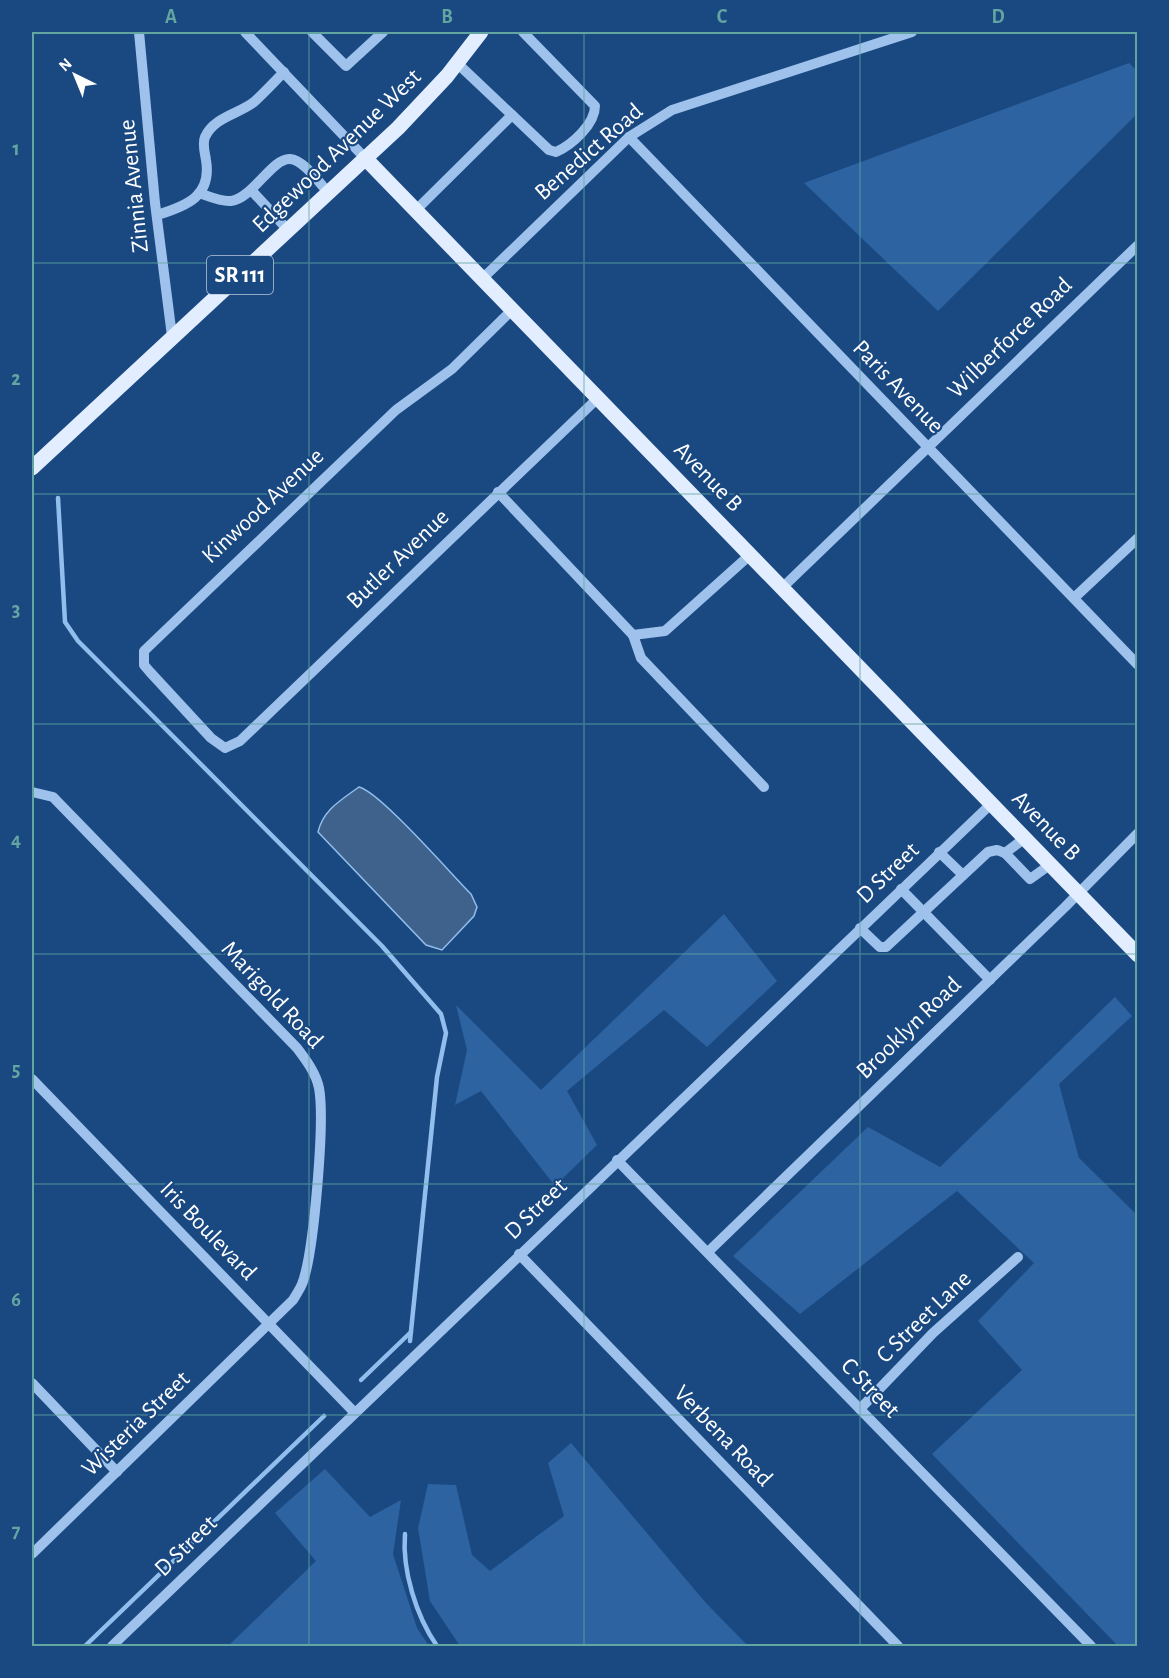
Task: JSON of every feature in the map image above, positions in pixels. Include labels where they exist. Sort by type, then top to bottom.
[{"type":"main road","name":"Edgewood Avenue West","points":[[32,468],[398,128],[457,63],[481,32]]},
{"type":"main road","name":"Avenue B","points":[[365,158],[752,554],[1137,955]]},
{"type":"street","name":"Zinnia Avenue","points":[[139,32],[157,215],[172,336]]},
{"type":"street","points":[[312,32],[346,66],[383,32]]},
{"type":"street","points":[[457,63],[549,150],[556,152],[565,148],[593,120],[595,106],[523,32]]},
{"type":"street","name":"Benedict Road","points":[[483,278],[629,137],[672,110],[912,32]]},
{"type":"street","name":"Avenue B","points":[[251,34],[365,158]]},
{"type":"street","points":[[157,215],[186,206],[199,193],[208,177],[204,147],[205,136],[228,113],[252,103],[284,72]]},
{"type":"street","points":[[417,210],[512,115]]},
{"type":"street","name":"Paris Avenue","points":[[629,137],[1137,665]]},
{"type":"street","points":[[199,193],[229,201],[244,197],[282,161],[290,159],[300,163],[328,192]]},
{"type":"street","points":[[251,190],[288,230]]},
{"type":"street","name":"Wilberforce Road","points":[[783,587],[1137,245]]},
{"type":"street","name":"Kinwood Avenue","points":[[225,748],[211,738],[150,672],[144,664],[144,651],[396,410],[452,369],[513,309]]},
{"type":"street","name":"Butler Avenue","points":[[225,748],[240,741],[599,397]]},
{"type":"street","points":[[498,492],[633,635],[641,658],[764,787]]},
{"type":"street","points":[[1074,598],[1137,538]]},
{"type":"street","points":[[633,635],[665,631],[752,554]]},
{"type":"street","name":"Marigold Road","points":[[32,792],[53,798],[297,1048],[318,1086],[321,1111],[306,1269],[293,1300],[270,1325]]},
{"type":"street","name":"D Street","points":[[112,1647],[354,1412],[992,803]]},
{"type":"street","name":"Brooklyn Road","points":[[709,1251],[990,980],[1137,833]]},
{"type":"street","points":[[1005,854],[1025,838]]},
{"type":"street","points":[[860,928],[880,947],[886,947],[988,852],[997,850],[1005,854],[1030,879],[1051,864]]},
{"type":"street","points":[[939,852],[963,875]]},
{"type":"street","points":[[901,889],[990,980]]},
{"type":"street","name":"Iris Boulevard","points":[[32,1079],[354,1412]]},
{"type":"street","name":"C Street","points":[[617,1160],[709,1251],[1091,1647]]},
{"type":"street","name":"Verbena Road","points":[[519,1254],[898,1647]]},
{"type":"street","name":"C Street Lane","points":[[860,1409],[933,1333],[1018,1257]]},
{"type":"street","name":"Wisteria Street","points":[[32,1554],[270,1325]]},
{"type":"street","points":[[32,1383],[117,1472]]},
{"type":"shaded area","points":[[1129,63],[1137,71],[1137,114],[938,311],[804,183]]},
{"type":"shaded area","points":[[359,787],[383,803],[471,894],[477,907],[474,916],[442,950],[426,945],[318,832],[328,812]]},
{"type":"shaded area","points":[[724,914],[777,981],[707,1047],[664,1010],[567,1091],[597,1145],[555,1186],[481,1091],[455,1105],[467,1050],[456,1005],[541,1090]]},
{"type":"shaded area","points":[[1115,997],[1132,1016],[1059,1084],[1079,1158],[1137,1215],[1137,1646],[1118,1646],[932,1454],[1022,1370],[978,1321],[1034,1263],[957,1191],[800,1314],[733,1256],[868,1127],[940,1167]]},
{"type":"shaded area","points":[[571,1443],[705,1602],[748,1646],[460,1646],[430,1601],[418,1528],[428,1484],[456,1485],[472,1555],[490,1571],[564,1516],[548,1463]]},
{"type":"shaded area","points":[[325,1469],[370,1517],[401,1500],[393,1554],[417,1628],[429,1646],[228,1646],[316,1561],[275,1513]]},
{"type":"waterway","points":[[58,498],[65,622],[78,641],[382,946],[441,1014],[446,1033],[437,1077],[410,1341]]},
{"type":"waterway","points":[[361,1380],[411,1332]]},
{"type":"waterway","points":[[85,1646],[324,1416]]},
{"type":"waterway","points":[[405,1534],[406,1562],[412,1592],[429,1634],[437,1646]]}]
